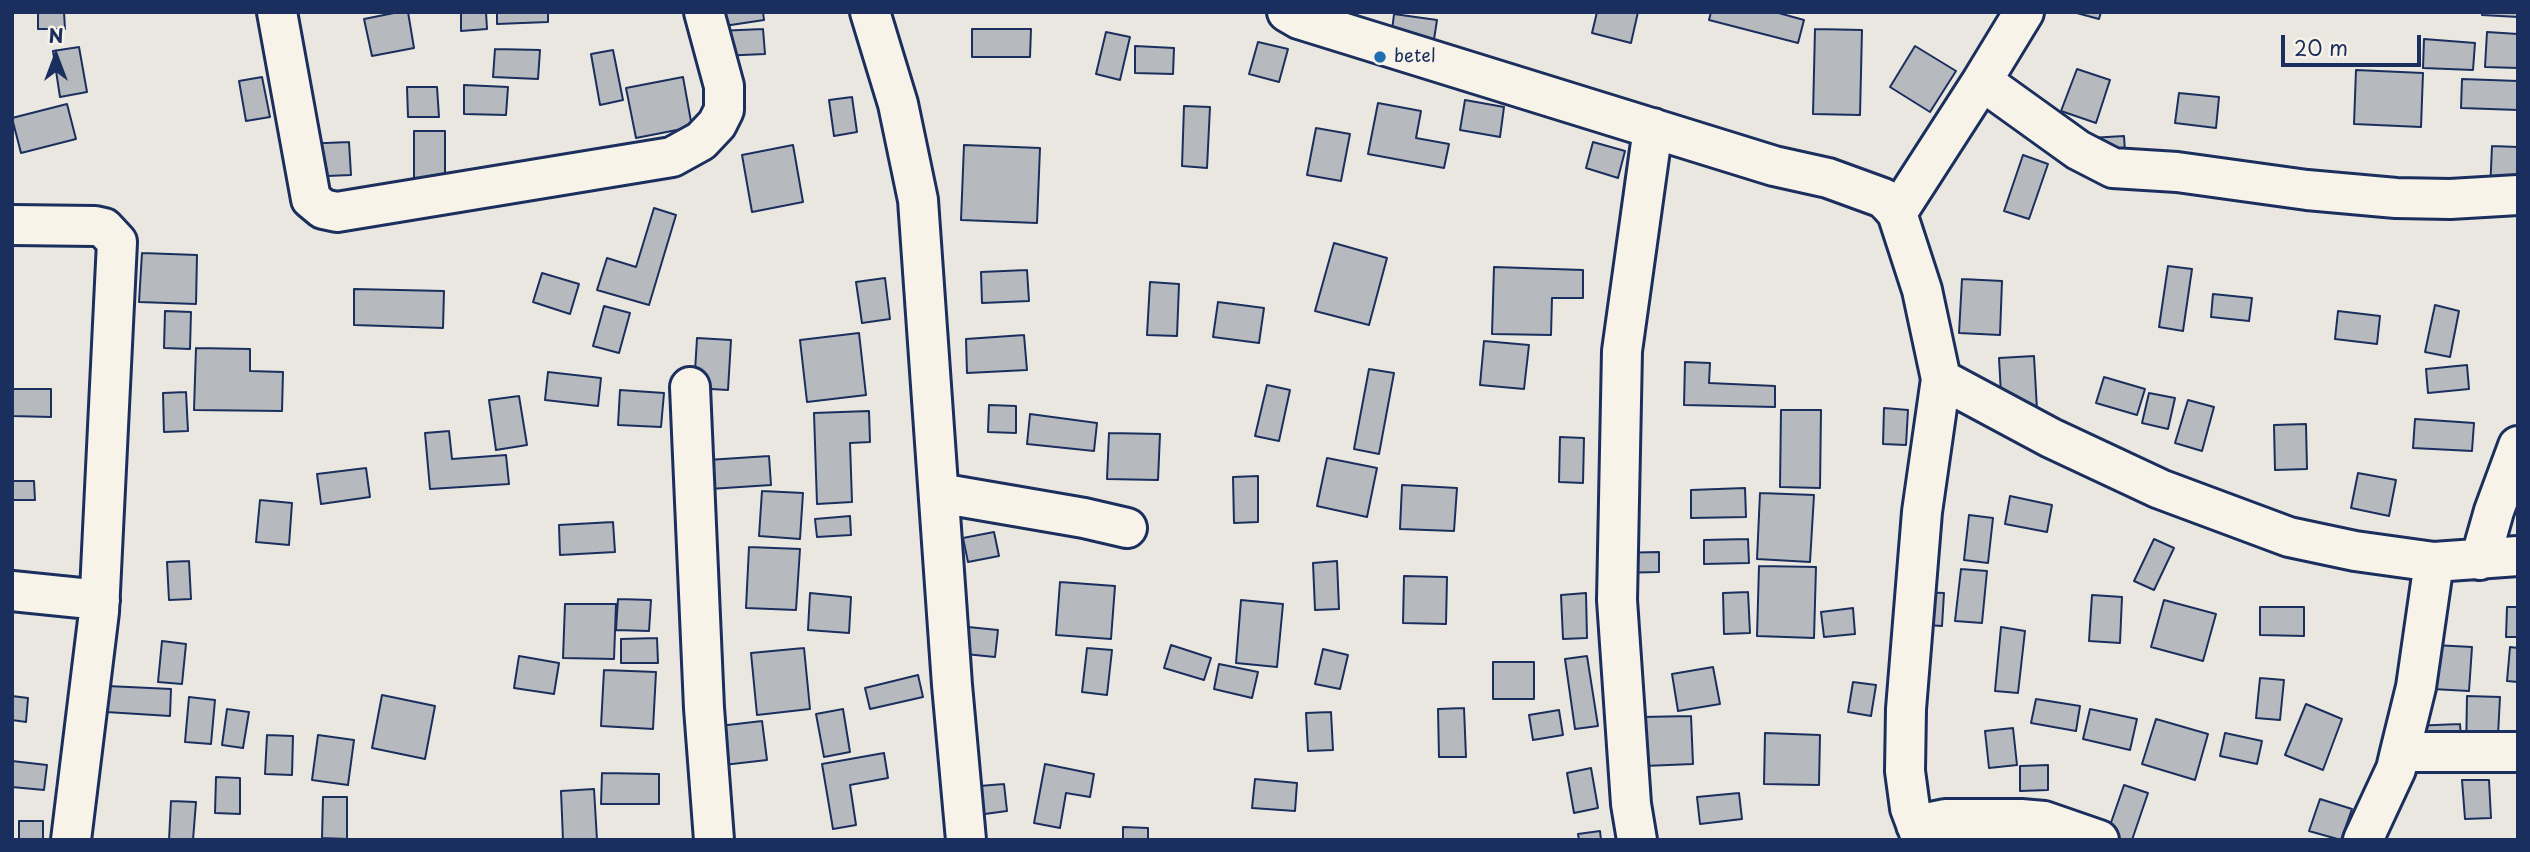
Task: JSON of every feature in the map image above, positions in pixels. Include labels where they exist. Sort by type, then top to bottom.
[{"type":"street","points":[[277,12],[311,199],[323,209],[337,212],[672,157],[701,141],[718,124],[723,110],[724,86],[704,12]]},
{"type":"street","points":[[870,12],[898,104],[918,200],[966,840]]},
{"type":"street","points":[[1287,12],[1299,19],[1774,166],[1828,178],[1883,198],[1896,213],[1922,290],[1941,379],[1922,512],[1906,709],[1905,771],[1910,808],[1919,832],[1945,819],[2021,819],[2044,821],[2099,840]]},
{"type":"street","points":[[1896,213],[2024,12]]},
{"type":"street","points":[[1982,81],[2078,150],[2113,168],[2177,172],[2307,190],[2383,197],[2450,199],[2518,195]]},
{"type":"street","points":[[1637,840],[1631,804],[1617,600],[1622,365],[1653,128]]},
{"type":"street","points":[[12,225],[94,226],[104,228],[117,242],[100,600],[71,840]]},
{"type":"street","points":[[1941,379],[2052,438],[2160,489],[2288,537],[2355,551],[2434,562],[2518,556]]},
{"type":"street","points":[[690,387],[704,708],[714,840]]},
{"type":"street","points":[[2480,560],[2518,446]]},
{"type":"street","points":[[939,493],[1127,528]]},
{"type":"street","points":[[2363,840],[2396,769],[2416,687],[2434,562]]},
{"type":"street","points":[[12,591],[100,600]]},
{"type":"street","points":[[2400,752],[2518,752]]},
{"type":"building","points":[[38,12],[64,12],[65,29],[38,29]]},
{"type":"building","points":[[408,12],[414,48],[372,56],[364,19]]},
{"type":"building","points":[[461,12],[486,12],[487,29],[461,31]]},
{"type":"building","points":[[497,12],[548,12],[548,22],[497,24]]},
{"type":"building","points":[[708,12],[763,12],[764,20],[711,28]]},
{"type":"building","points":[[1597,12],[1638,12],[1631,43],[1592,33]]},
{"type":"building","points":[[1711,12],[1775,12],[1804,20],[1798,43],[1709,20]]},
{"type":"building","points":[[2073,12],[2101,12],[2099,19]]},
{"type":"building","points":[[2482,12],[2518,12],[2518,17],[2482,15]]},
{"type":"building","points":[[1394,14],[1437,20],[1433,46],[1391,39]]},
{"type":"building","points":[[763,29],[765,54],[720,56],[718,31]]},
{"type":"building","points":[[972,29],[1031,29],[1030,57],[972,57]]},
{"type":"building","points":[[1815,29],[1862,30],[1860,115],[1813,114]]},
{"type":"building","points":[[1106,32],[1130,37],[1120,80],[1096,74]]},
{"type":"building","points":[[2487,32],[2518,34],[2518,68],[2485,67]]},
{"type":"building","points":[[2424,39],[2475,43],[2473,70],[2423,68]]},
{"type":"building","points":[[1258,42],[1288,49],[1279,82],[1249,74]]},
{"type":"building","points":[[1135,46],[1174,48],[1173,74],[1135,73]]},
{"type":"building","points":[[1915,46],[1956,71],[1930,112],[1890,87]]},
{"type":"building","points":[[79,47],[87,92],[60,97],[53,51]]},
{"type":"building","points":[[495,49],[540,50],[538,79],[493,77]]},
{"type":"building","points":[[613,50],[623,100],[600,105],[591,54]]},
{"type":"building","points":[[2077,69],[2110,80],[2096,123],[2061,111]]},
{"type":"building","points":[[2356,70],[2423,73],[2421,127],[2354,124]]},
{"type":"building","points":[[262,77],[270,117],[246,121],[239,81]]},
{"type":"building","points":[[683,77],[692,127],[636,138],[626,88]]},
{"type":"building","points":[[2462,79],[2518,81],[2518,110],[2461,108]]},
{"type":"building","points":[[464,85],[508,87],[506,115],[464,114]]},
{"type":"building","points":[[407,87],[437,87],[439,117],[408,117]]},
{"type":"building","points":[[2179,93],[2219,97],[2216,128],[2175,123]]},
{"type":"building","points":[[852,97],[857,132],[834,136],[829,100]]},
{"type":"building","points":[[1465,100],[1504,107],[1500,137],[1460,130]]},
{"type":"building","points":[[1378,103],[1421,111],[1416,138],[1449,144],[1444,168],[1368,154]]},
{"type":"building","points":[[67,104],[76,139],[21,153],[12,118]]},
{"type":"building","points":[[1184,106],[1210,107],[1207,168],[1182,166]]},
{"type":"building","points":[[1316,128],[1350,134],[1341,181],[1307,175]]},
{"type":"building","points":[[414,131],[445,131],[445,183],[414,183]]},
{"type":"building","points":[[2124,136],[2126,168],[2090,138]]},
{"type":"building","points":[[349,142],[351,175],[303,177],[303,144]]},
{"type":"building","points":[[1593,142],[1625,151],[1618,178],[1586,168]]},
{"type":"building","points":[[793,145],[803,202],[752,212],[742,155]]},
{"type":"building","points":[[964,145],[1040,148],[1037,223],[961,220]]},
{"type":"building","points":[[2492,146],[2518,147],[2518,193],[2490,192]]},
{"type":"building","points":[[2023,155],[2048,164],[2029,219],[2004,211]]},
{"type":"building","points":[[654,208],[676,215],[649,305],[597,290],[607,258],[636,267]]},
{"type":"building","points":[[1334,243],[1387,258],[1369,325],[1315,311]]},
{"type":"building","points":[[142,253],[197,255],[196,304],[139,302]]},
{"type":"building","points":[[2168,266],[2192,269],[2183,331],[2159,327]]},
{"type":"building","points":[[1494,267],[1583,270],[1583,298],[1552,298],[1551,335],[1492,334]]},
{"type":"building","points":[[1027,270],[1029,301],[982,303],[981,272]]},
{"type":"building","points":[[542,273],[579,284],[570,314],[533,302]]},
{"type":"building","points":[[885,278],[890,319],[862,323],[856,282]]},
{"type":"building","points":[[1962,279],[2002,281],[2000,335],[1959,333]]},
{"type":"building","points":[[1150,282],[1179,284],[1177,336],[1147,335]]},
{"type":"building","points":[[354,289],[444,291],[443,328],[354,325]]},
{"type":"building","points":[[2213,294],[2252,298],[2249,321],[2211,317]]},
{"type":"building","points":[[1218,302],[1264,308],[1259,343],[1213,337]]},
{"type":"building","points":[[2435,305],[2459,311],[2450,357],[2425,352]]},
{"type":"building","points":[[604,306],[630,313],[619,353],[593,346]]},
{"type":"building","points":[[165,311],[191,312],[190,349],[164,348]]},
{"type":"building","points":[[2338,311],[2380,316],[2377,344],[2335,339]]},
{"type":"building","points":[[859,333],[866,395],[807,402],[800,340]]},
{"type":"building","points":[[1024,335],[1027,370],[967,373],[966,339]]},
{"type":"building","points":[[697,338],[731,340],[728,390],[694,388]]},
{"type":"building","points":[[1484,341],[1529,345],[1524,389],[1480,385]]},
{"type":"building","points":[[196,348],[250,349],[250,371],[283,372],[282,411],[194,410]]},
{"type":"building","points":[[2034,356],[2037,410],[2002,412],[1999,358]]},
{"type":"building","points":[[1685,362],[1710,363],[1709,383],[1775,386],[1775,407],[1684,405]]},
{"type":"building","points":[[2467,365],[2469,389],[2428,393],[2426,369]]},
{"type":"building","points":[[1369,369],[1394,373],[1379,454],[1354,449]]},
{"type":"building","points":[[548,372],[601,378],[598,406],[545,400]]},
{"type":"building","points":[[2104,377],[2145,389],[2137,415],[2096,403]]},
{"type":"building","points":[[1267,385],[1290,390],[1279,441],[1255,436]]},
{"type":"building","points":[[12,389],[51,389],[51,417],[12,416]]},
{"type":"building","points":[[620,390],[664,393],[661,427],[618,425]]},
{"type":"building","points":[[186,392],[188,431],[164,432],[163,393]]},
{"type":"building","points":[[2149,393],[2175,398],[2168,429],[2142,423]]},
{"type":"building","points":[[519,396],[527,445],[496,450],[489,400]]},
{"type":"building","points":[[2188,400],[2214,407],[2202,451],[2175,443]]},
{"type":"building","points":[[989,405],[1016,406],[1016,433],[988,432]]},
{"type":"building","points":[[1884,408],[1908,410],[1906,445],[1883,444]]},
{"type":"building","points":[[1781,410],[1821,410],[1820,488],[1780,487]]},
{"type":"building","points":[[869,411],[870,442],[850,443],[852,502],[817,504],[814,413]]},
{"type":"building","points":[[1030,414],[1097,423],[1094,451],[1027,444]]},
{"type":"building","points":[[2415,419],[2474,423],[2472,451],[2413,448]]},
{"type":"building","points":[[2306,424],[2307,469],[2275,470],[2274,425]]},
{"type":"building","points":[[449,431],[452,459],[506,455],[509,484],[430,489],[425,433]]},
{"type":"building","points":[[1109,433],[1160,434],[1158,480],[1107,479]]},
{"type":"building","points":[[1560,437],[1584,438],[1583,483],[1559,482]]},
{"type":"building","points":[[769,456],[771,485],[694,490],[692,461]]},
{"type":"building","points":[[1327,458],[1377,468],[1367,517],[1317,506]]},
{"type":"building","points":[[366,468],[370,497],[321,504],[317,474]]},
{"type":"building","points":[[2358,473],[2396,480],[2389,516],[2351,508]]},
{"type":"building","points":[[1258,476],[1258,522],[1234,523],[1233,477]]},
{"type":"building","points":[[12,481],[34,481],[35,500],[12,500]]},
{"type":"building","points":[[1402,485],[1457,488],[1454,531],[1400,529]]},
{"type":"building","points":[[1745,488],[1746,517],[1691,518],[1691,490]]},
{"type":"building","points":[[762,491],[803,493],[800,539],[759,536]]},
{"type":"building","points":[[1760,493],[1814,495],[1810,562],[1757,559]]},
{"type":"building","points":[[2010,496],[2052,505],[2047,532],[2005,524]]},
{"type":"building","points":[[260,500],[292,503],[289,545],[256,542]]},
{"type":"building","points":[[1969,515],[1993,518],[1988,563],[1964,560]]},
{"type":"building","points":[[850,516],[851,535],[817,537],[815,519]]},
{"type":"building","points":[[613,522],[615,552],[560,555],[559,525]]},
{"type":"building","points":[[994,532],[999,556],[968,562],[963,538]]},
{"type":"building","points":[[1748,539],[1749,563],[1704,564],[1704,540]]},
{"type":"building","points":[[2154,539],[2174,548],[2154,590],[2134,581]]},
{"type":"building","points":[[749,547],[800,549],[796,610],[746,608]]},
{"type":"building","points":[[1659,552],[1659,572],[1615,573],[1614,553]]},
{"type":"building","points":[[189,561],[191,599],[169,600],[167,562]]},
{"type":"building","points":[[1337,561],[1339,609],[1315,610],[1313,563]]},
{"type":"building","points":[[1759,566],[1816,567],[1814,638],[1757,636]]},
{"type":"building","points":[[1961,569],[1987,571],[1982,623],[1955,621]]},
{"type":"building","points":[[1404,576],[1447,577],[1446,624],[1403,623]]},
{"type":"building","points":[[1060,582],[1115,586],[1111,639],[1056,635]]},
{"type":"building","points":[[1748,592],[1750,633],[1724,634],[1723,593]]},
{"type":"building","points":[[1915,592],[1944,593],[1942,626],[1914,624]]},
{"type":"building","points":[[810,593],[851,597],[849,633],[808,630]]},
{"type":"building","points":[[1586,593],[1587,638],[1563,639],[1561,595]]},
{"type":"building","points":[[2092,595],[2122,597],[2120,643],[2089,641]]},
{"type":"building","points":[[618,599],[651,600],[649,631],[616,630]]},
{"type":"building","points":[[1241,600],[1283,604],[1277,667],[1236,663]]},
{"type":"building","points":[[2164,600],[2216,614],[2203,661],[2151,647]]},
{"type":"building","points":[[565,604],[616,604],[614,659],[563,658]]},
{"type":"building","points":[[2260,607],[2304,607],[2304,636],[2260,635]]},
{"type":"building","points":[[2507,607],[2518,607],[2518,637],[2506,637]]},
{"type":"building","points":[[1853,608],[1855,634],[1824,637],[1821,612]]},
{"type":"building","points":[[958,626],[998,630],[995,657],[955,653]]},
{"type":"building","points":[[2001,627],[2025,631],[2018,693],[1995,691]]},
{"type":"building","points":[[657,638],[658,663],[621,663],[621,639]]},
{"type":"building","points":[[162,641],[186,644],[182,684],[158,682]]},
{"type":"building","points":[[2415,644],[2472,647],[2469,691],[2414,688]]},
{"type":"building","points":[[1171,645],[1211,658],[1204,680],[1164,668]]},
{"type":"building","points":[[2510,647],[2518,648],[2518,682],[2507,681]]},
{"type":"building","points":[[804,648],[810,709],[757,715],[751,653]]},
{"type":"building","points":[[1087,648],[1112,650],[1107,695],[1082,692]]},
{"type":"building","points":[[1323,649],[1348,655],[1340,689],[1315,684]]},
{"type":"building","points":[[519,656],[559,663],[554,694],[514,688]]},
{"type":"building","points":[[1587,656],[1598,726],[1575,729],[1565,659]]},
{"type":"building","points":[[1493,662],[1534,662],[1534,699],[1493,699]]},
{"type":"building","points":[[1219,664],[1258,672],[1252,698],[1214,689]]},
{"type":"building","points":[[1713,667],[1720,704],[1678,711],[1672,674]]},
{"type":"building","points":[[604,670],[656,672],[653,729],[601,726]]},
{"type":"building","points":[[918,675],[923,697],[870,709],[865,688]]},
{"type":"building","points":[[2260,678],[2284,680],[2280,720],[2256,718]]},
{"type":"building","points":[[1853,682],[1876,685],[1871,716],[1848,712]]},
{"type":"building","points":[[107,686],[171,689],[170,716],[106,712]]},
{"type":"building","points":[[382,695],[435,706],[425,759],[372,748]]},
{"type":"building","points":[[12,696],[28,698],[26,722],[12,720]]},
{"type":"building","points":[[2467,696],[2500,697],[2497,755],[2466,754]]},
{"type":"building","points":[[189,697],[215,700],[211,744],[185,742]]},
{"type":"building","points":[[2036,699],[2080,706],[2076,731],[2031,723]]},
{"type":"building","points":[[2306,704],[2342,719],[2323,770],[2285,755]]},
{"type":"building","points":[[1464,708],[1466,757],[1439,757],[1438,709]]},
{"type":"building","points":[[227,709],[249,712],[243,748],[222,745]]},
{"type":"building","points":[[843,709],[850,752],[824,757],[816,714]]},
{"type":"building","points":[[2090,709],[2137,719],[2130,750],[2083,739]]},
{"type":"building","points":[[1559,710],[1563,735],[1533,740],[1529,715]]},
{"type":"building","points":[[1331,712],[1333,750],[1308,751],[1306,713]]},
{"type":"building","points":[[1691,716],[1693,764],[1644,766],[1642,717]]},
{"type":"building","points":[[2156,719],[2208,734],[2195,780],[2142,764]]},
{"type":"building","points":[[762,721],[767,760],[706,767],[702,728]]},
{"type":"building","points":[[2460,724],[2462,751],[2412,753],[2411,726]]},
{"type":"building","points":[[2013,728],[2017,765],[1989,768],[1985,731]]},
{"type":"building","points":[[1765,733],[1820,735],[1819,785],[1764,784]]},
{"type":"building","points":[[2225,733],[2262,741],[2257,764],[2220,756]]},
{"type":"building","points":[[267,735],[293,736],[292,775],[265,774]]},
{"type":"building","points":[[318,735],[354,740],[348,785],[312,780]]},
{"type":"building","points":[[884,753],[888,778],[850,785],[856,825],[833,829],[822,764]]},
{"type":"building","points":[[12,761],[47,765],[44,790],[12,787]]},
{"type":"building","points":[[1045,764],[1094,774],[1090,797],[1066,793],[1060,828],[1034,823]]},
{"type":"building","points":[[2048,765],[2048,790],[2020,791],[2020,766]]},
{"type":"building","points":[[1591,768],[1598,808],[1574,813],[1567,773]]},
{"type":"building","points":[[602,773],[659,774],[659,804],[601,804]]},
{"type":"building","points":[[216,777],[240,778],[240,814],[215,813]]},
{"type":"building","points":[[1255,779],[1297,783],[1295,811],[1252,808]]},
{"type":"building","points":[[2462,780],[2489,780],[2491,818],[2465,819]]},
{"type":"building","points":[[1004,784],[1007,811],[970,816],[967,787]]},
{"type":"building","points":[[2124,785],[2148,793],[2132,840],[2105,840]]},
{"type":"building","points":[[594,789],[597,840],[563,840],[561,791]]},
{"type":"building","points":[[1739,793],[1742,819],[1700,824],[1697,797]]},
{"type":"building","points":[[323,797],[347,797],[347,839],[322,838]]},
{"type":"building","points":[[2320,799],[2352,809],[2341,840],[2309,831]]},
{"type":"building","points":[[171,801],[196,802],[193,840],[169,840]]},
{"type":"building","points":[[19,821],[43,821],[43,840],[19,840]]},
{"type":"building","points":[[1123,827],[1148,828],[1148,840],[1123,840]]},
{"type":"building","points":[[1600,831],[1601,840],[1579,840],[1578,834]]},
{"type":"place","name":"betel","points":[[1380,57]]}]
